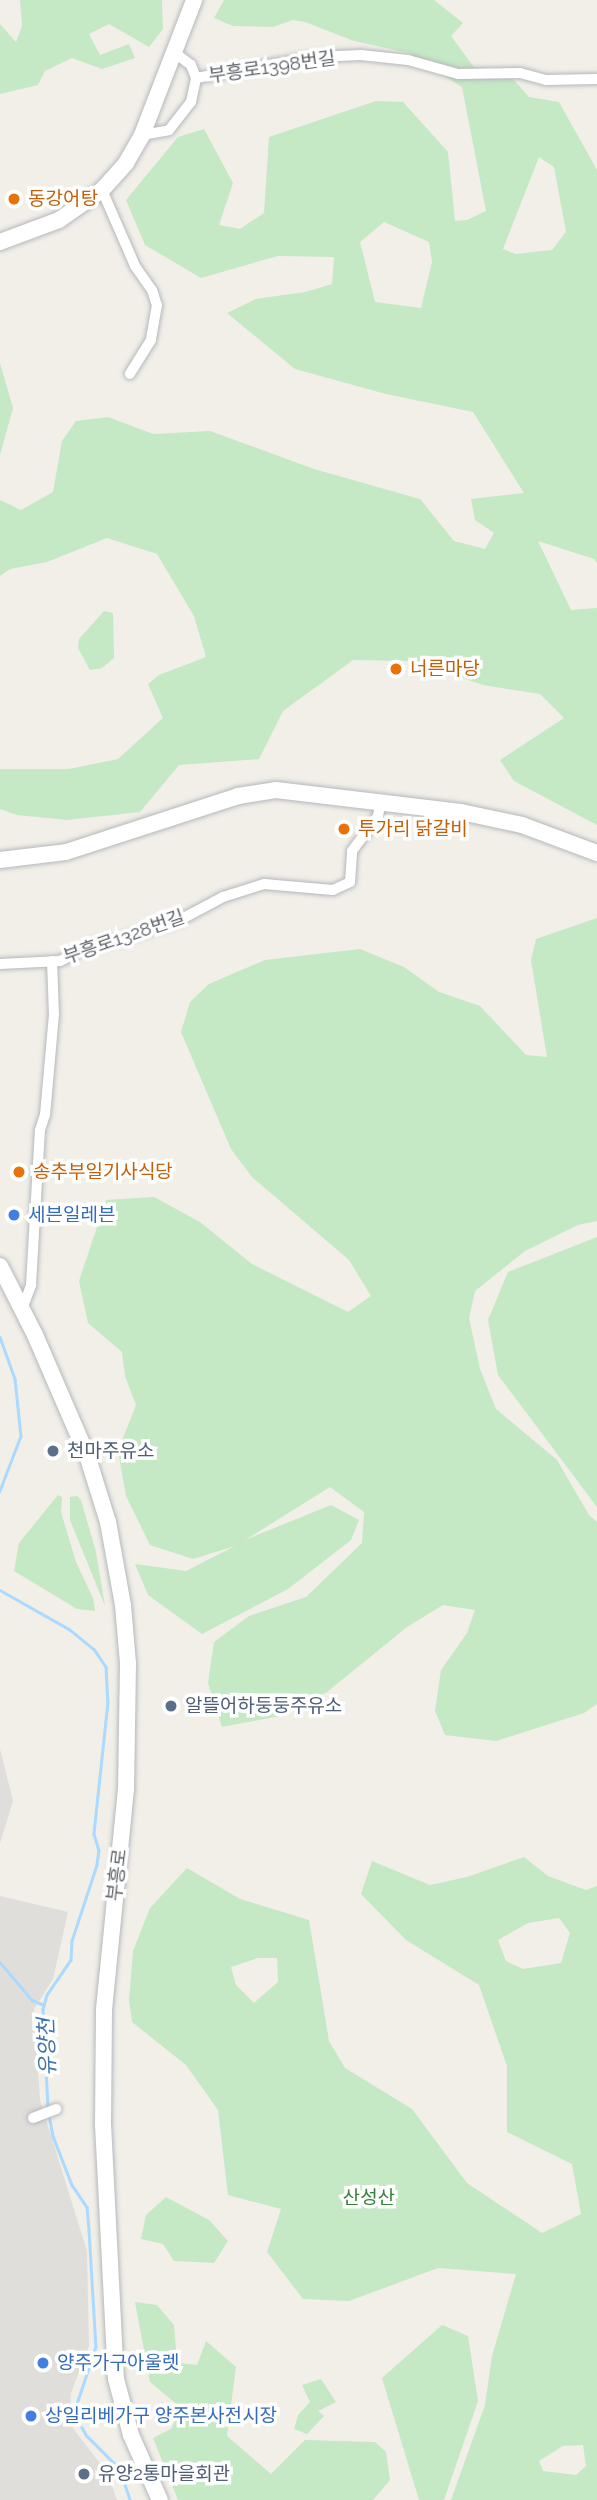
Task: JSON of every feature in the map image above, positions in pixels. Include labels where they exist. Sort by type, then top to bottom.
[{"type":"main road","points":[[0,242],[59,220],[102,190],[126,163],[142,135],[194,0]]},
{"type":"main road","points":[[0,860],[66,852],[238,796],[276,790],[461,812],[522,825],[597,853]]},
{"type":"main road","name":"부흥로","points":[[0,1266],[61,1391],[101,1496],[122,1605],[128,1663],[126,1788],[105,1996],[103,2124],[116,2379],[131,2435],[160,2500]]},
{"type":"street","points":[[142,135],[169,130],[183,116],[191,102],[196,78],[191,65],[175,53]]},
{"type":"street","name":"부흥로1398번길","points":[[196,78],[314,57],[361,55],[408,60],[458,74],[520,73],[546,80],[597,79]]},
{"type":"street","points":[[102,190],[135,267],[152,290],[157,305],[151,340],[130,374]]},
{"type":"street","name":"부흥로1328번길","points":[[0,964],[60,961],[94,944],[118,940],[178,921],[223,897],[264,884],[334,890],[350,882],[352,852],[378,816],[381,802]]},
{"type":"street","name":"부흥로1328번길","points":[[22,1309],[31,1284],[40,1130],[45,1115],[54,1015],[52,961]]},
{"type":"street","points":[[33,2118],[56,2109]]},
{"type":"shaded area","points":[[0,1749],[13,1801],[0,1843]]},
{"type":"shaded area","points":[[0,1896],[68,1912],[53,1979],[34,2009],[40,2100],[87,2251],[89,2346],[71,2393],[69,2423],[108,2474],[117,2500],[0,2500]]},
{"type":"green space","points":[[20,0],[162,0],[163,29],[149,47],[109,24],[89,34],[100,55],[129,44],[135,58],[102,69],[72,58],[45,71],[38,85],[0,94],[0,24],[16,42],[22,26]]},
{"type":"green space","points":[[224,0],[434,0],[463,23],[451,36],[474,67],[508,73],[529,97],[559,102],[597,170],[597,563],[594,559],[538,541],[571,610],[597,608],[597,825],[514,781],[500,760],[564,718],[540,694],[483,685],[412,661],[353,660],[283,711],[259,759],[179,765],[140,812],[67,820],[17,815],[0,809],[0,769],[69,769],[118,759],[163,718],[148,684],[159,675],[206,657],[194,616],[157,554],[107,538],[47,562],[10,569],[0,576],[0,500],[21,510],[53,492],[62,441],[76,421],[108,417],[153,434],[210,431],[314,469],[420,499],[454,541],[485,549],[494,533],[475,520],[471,499],[524,493],[473,412],[386,394],[295,369],[227,313],[256,299],[305,292],[332,284],[334,257],[278,256],[201,278],[145,245],[126,200],[178,137],[204,129],[233,183],[219,225],[240,229],[264,213],[269,137],[376,101],[403,102],[448,152],[455,221],[467,220],[486,211],[462,87],[409,53],[354,41],[305,22],[293,20],[273,27],[233,26],[214,18]],"holes":[[[539,157],[554,167],[566,232],[552,250],[516,254],[503,249]],[[384,222],[429,242],[432,262],[421,308],[375,302],[360,242]]]},
{"type":"green space","points":[[0,363],[13,408],[0,455]]},
{"type":"green space","points":[[104,611],[113,613],[114,658],[102,668],[90,670],[78,648],[79,639]]},
{"type":"green space","points":[[597,918],[597,1221],[578,1225],[525,1251],[475,1291],[469,1318],[480,1369],[496,1409],[557,1460],[589,1515],[597,1522],[597,1704],[584,1713],[496,1741],[445,1735],[435,1711],[441,1670],[467,1633],[475,1610],[443,1605],[407,1627],[327,1692],[280,1716],[222,1727],[208,1683],[214,1642],[249,1616],[306,1597],[362,1543],[364,1512],[330,1487],[245,1540],[331,1505],[359,1520],[351,1540],[288,1589],[202,1634],[148,1595],[135,1564],[186,1571],[235,1546],[193,1559],[150,1545],[126,1496],[118,1451],[136,1405],[125,1376],[122,1352],[88,1323],[79,1281],[106,1200],[154,1197],[200,1222],[252,1264],[348,1312],[371,1296],[349,1260],[252,1177],[231,1149],[181,1032],[190,1002],[209,984],[265,960],[360,949],[404,967],[439,992],[480,1006],[526,1055],[547,1057],[531,960],[536,939]]},
{"type":"green space","points":[[597,1237],[597,1507],[498,1375],[488,1320],[508,1272]]},
{"type":"green space","points":[[58,1495],[62,1497],[61,1512],[76,1562],[93,1598],[95,1611],[77,1609],[14,1571],[19,1543]]},
{"type":"green space","points":[[77,1496],[81,1500],[96,1552],[105,1606],[70,1520],[70,1497]]},
{"type":"green space","name":"산성산","points":[[524,1857],[548,1876],[586,1890],[597,1886],[597,2500],[451,2500],[485,2405],[492,2356],[516,2274],[438,2268],[349,2301],[303,2299],[267,2252],[281,2209],[228,2195],[218,2110],[186,2065],[132,2022],[129,2000],[133,1951],[150,1908],[187,1868],[240,1899],[309,1920],[329,2041],[345,2068],[412,2109],[467,2183],[542,2233],[581,2214],[572,2164],[507,2132],[507,2066],[479,1985],[406,1940],[361,1894],[372,1861],[430,1885],[467,1877]],"holes":[[[559,1918],[570,1933],[561,1963],[523,1969],[506,1961],[498,1940],[528,1923]],[[258,1958],[277,1958],[278,1982],[254,2003],[236,1985],[231,1967]],[[583,2445],[586,2466],[576,2475],[543,2471],[539,2461],[563,2446]]]},
{"type":"green space","points":[[166,2197],[209,2220],[228,2241],[214,2263],[174,2261],[163,2244],[141,2239],[146,2215]]},
{"type":"green space","points":[[135,2302],[157,2305],[174,2325],[177,2363],[197,2365],[206,2341],[236,2367],[227,2436],[271,2474],[305,2440],[375,2442],[386,2452],[390,2480],[373,2500],[178,2500],[153,2438],[171,2429],[181,2408],[150,2382]]},
{"type":"green space","points":[[442,2325],[468,2336],[478,2401],[444,2500],[419,2500],[382,2378]]},
{"type":"green space","points":[[321,2379],[336,2402],[318,2411],[324,2416],[307,2434],[294,2429],[298,2415],[310,2402],[302,2385]]},
{"type":"waterway","name":"유양천","points":[[0,1337],[15,1379],[21,1436],[0,1491]]},
{"type":"waterway","name":"유양천","points":[[0,1590],[69,1629],[94,1649],[106,1667],[108,1702],[94,1834],[99,1850],[97,1865],[72,1941],[71,1960],[47,1995],[43,2009],[48,2108]]},
{"type":"waterway","points":[[0,1962],[32,2000],[44,2005]]},
{"type":"waterway","name":"유양천","points":[[49,2115],[53,2136],[72,2185],[87,2207],[89,2230],[96,2347],[74,2413],[87,2436],[120,2469],[130,2500]]},
{"type":"place","name":"동강어탕","points":[[14,199]]},
{"type":"place","name":"너른마당","points":[[396,669]]},
{"type":"place","name":"투가리 닭갈비","points":[[344,829]]},
{"type":"place","name":"송추부일기사식당","points":[[19,1172]]},
{"type":"place","name":"세븐일레븐","points":[[14,1215]]},
{"type":"place","name":"천마주유소","points":[[53,1451]]},
{"type":"place","name":"알뜰어하둥둥주유소","points":[[171,1706]]},
{"type":"place","name":"양주가구아울렛","points":[[43,2363]]},
{"type":"place","name":"상일리베가구 양주본사전시장","points":[[31,2416]]},
{"type":"place","name":"유양2통마을회관","points":[[84,2474]]}]
